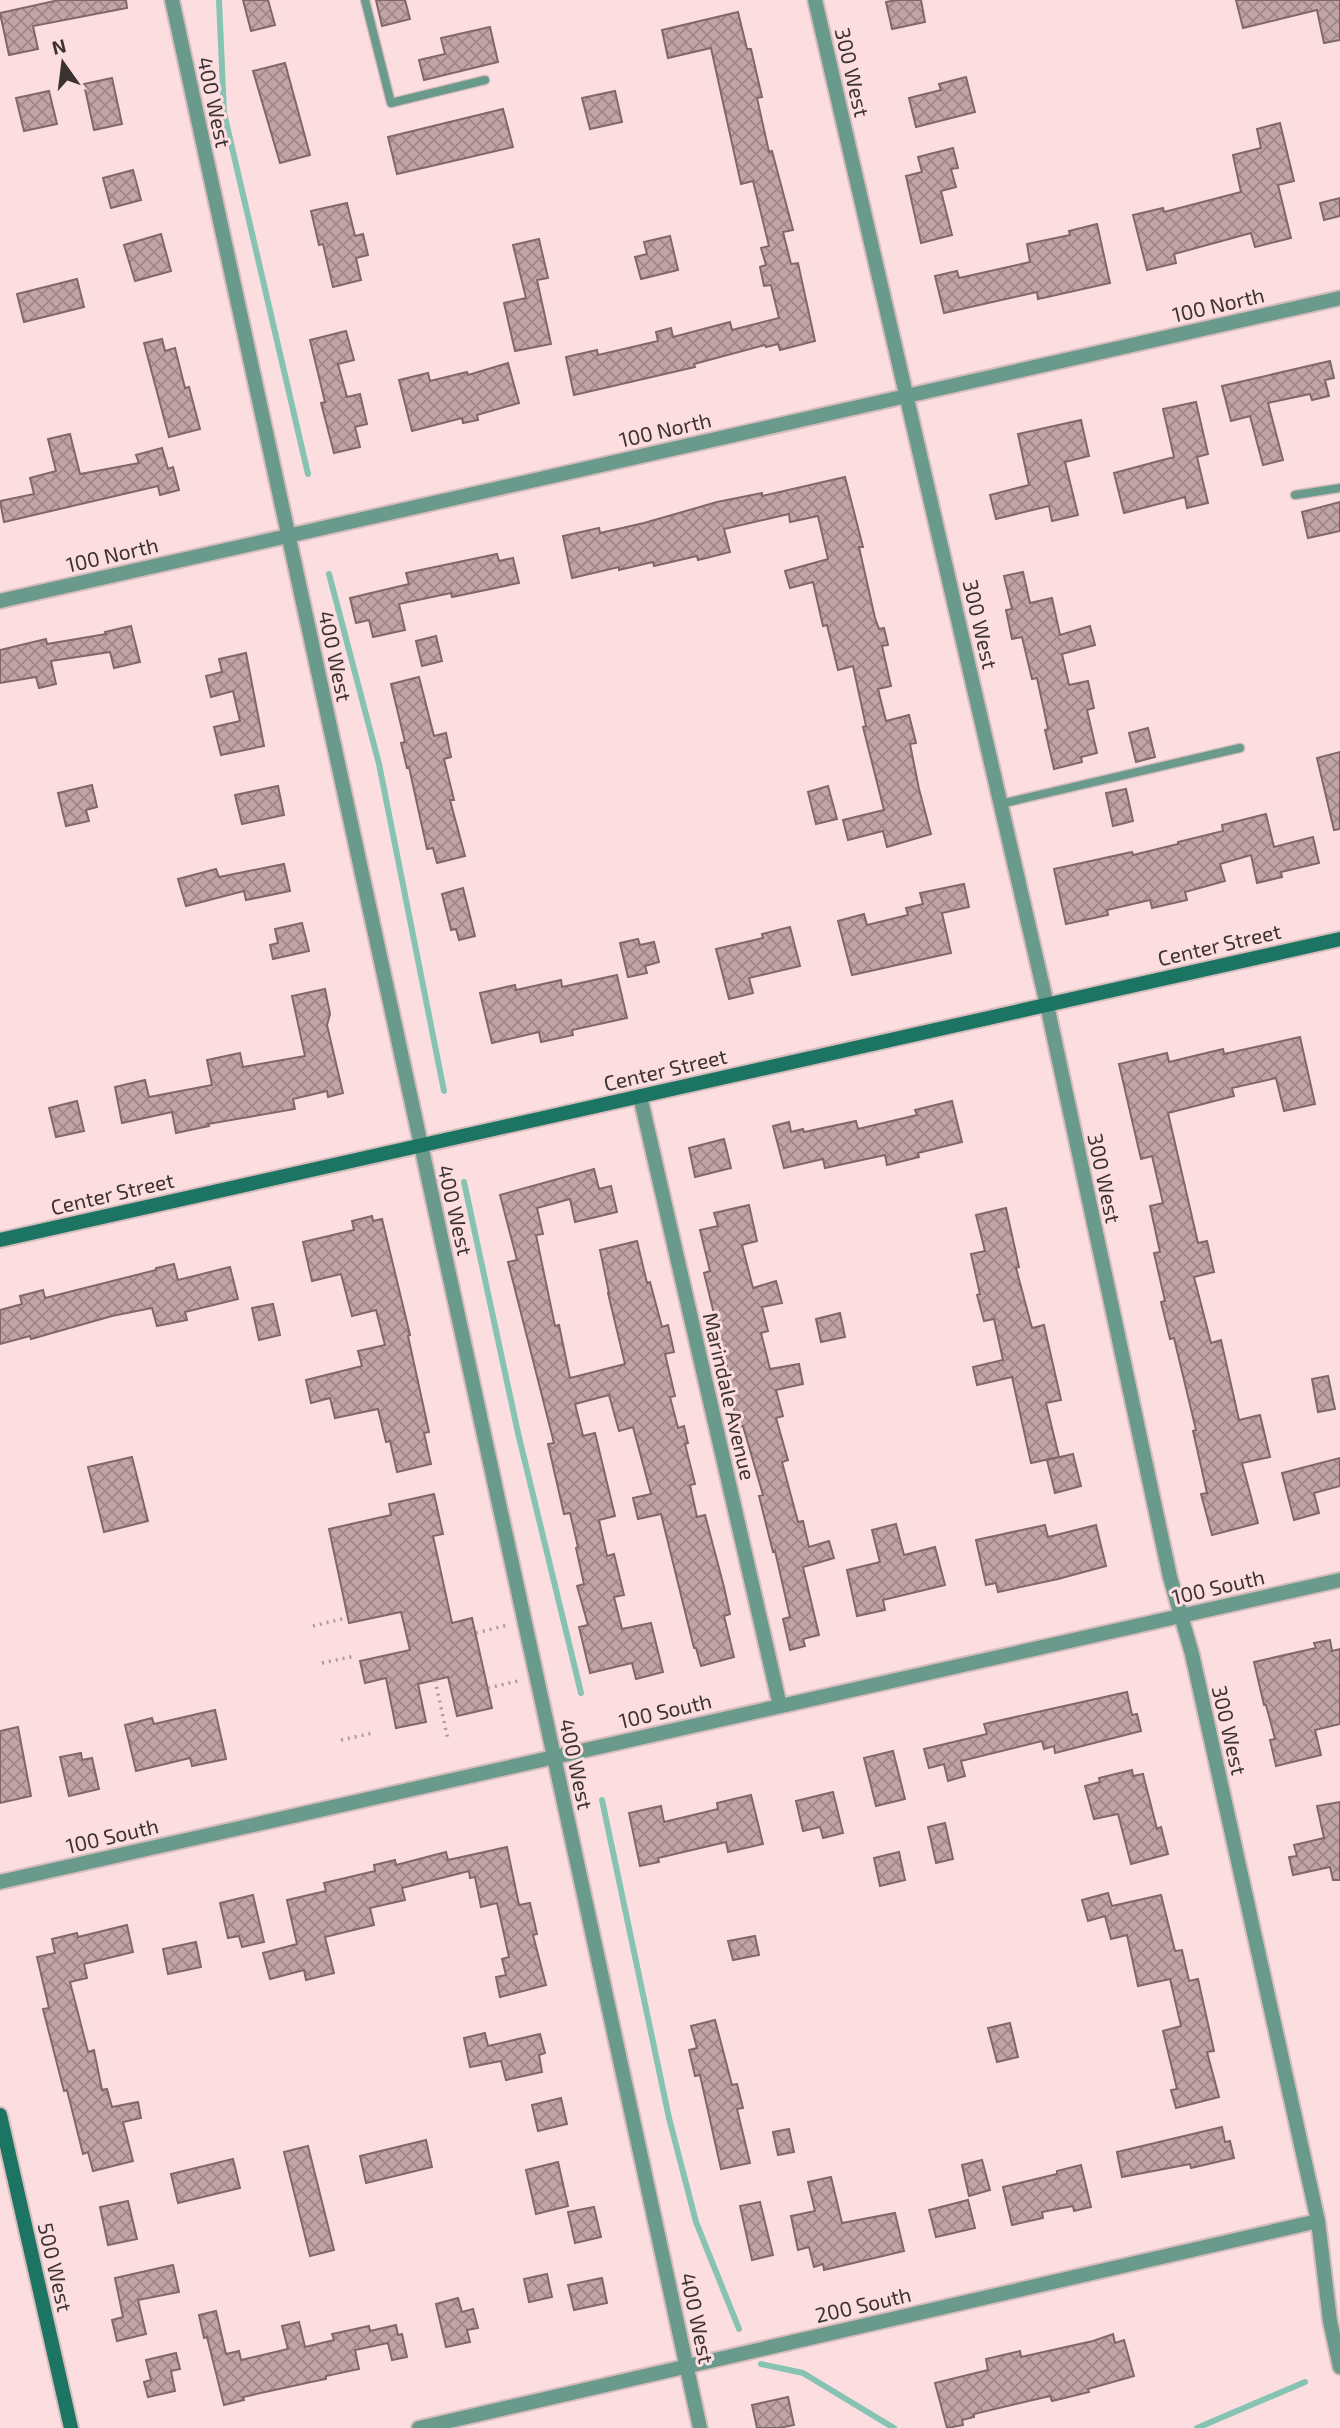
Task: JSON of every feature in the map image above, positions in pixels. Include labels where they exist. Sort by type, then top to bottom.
[{"type":"street","name":"400 West","points":[[172,0],[700,2428]]},
{"type":"street","name":"300 West","points":[[815,0],[1047,1004],[1180,1616],[1192,1654],[1318,2221],[1330,2321],[1340,2367]]},
{"type":"street","name":"100 North","points":[[0,601],[1340,298]]},
{"type":"street","name":"Center Street","points":[[0,1240],[1340,939]]},
{"type":"street","name":"Marindale Avenue","points":[[640,1096],[780,1706]]},
{"type":"street","name":"100 South","points":[[0,1882],[1340,1580]]},
{"type":"street","name":"500 West","points":[[0,2115],[71,2428]]},
{"type":"street","name":"200 South","points":[[419,2428],[1318,2221]]},
{"type":"lane","points":[[365,0],[391,103],[485,80]]},
{"type":"lane","points":[[1295,495],[1340,488]]},
{"type":"lane","points":[[1000,804],[1240,748]]},
{"type":"path","points":[[313,1626],[346,1618]]},
{"type":"path","points":[[476,1633],[510,1625]]},
{"type":"path","points":[[322,1663],[355,1656]]},
{"type":"path","points":[[435,1680],[448,1740]]},
{"type":"path","points":[[488,1688],[519,1681]]},
{"type":"path","points":[[341,1740],[373,1733]]},
{"type":"building","points":[[59,0],[126,0],[127,8],[33,26],[38,49],[9,55],[0,13]]},
{"type":"building","points":[[243,0],[268,0],[275,25],[251,31]]},
{"type":"building","points":[[376,0],[405,0],[410,19],[382,26]]},
{"type":"building","points":[[921,0],[925,22],[892,29],[886,2]]},
{"type":"building","points":[[1236,0],[1340,0],[1340,40],[1324,43],[1317,10],[1243,28]]},
{"type":"building","points":[[738,12],[747,49],[751,49],[762,97],[757,98],[769,152],[772,151],[793,230],[783,232],[791,264],[798,263],[815,341],[780,350],[778,344],[765,345],[694,364],[695,367],[574,395],[566,357],[597,350],[598,355],[658,341],[656,332],[671,328],[673,337],[730,322],[732,330],[779,318],[771,285],[764,286],[760,267],[766,265],[761,248],[769,246],[753,181],[741,184],[711,48],[668,58],[662,30]]},
{"type":"building","points":[[490,27],[498,62],[424,80],[419,60],[445,54],[441,38]]},
{"type":"building","points":[[285,63],[310,155],[280,163],[253,71]]},
{"type":"building","points":[[966,77],[975,112],[916,127],[909,98],[941,90],[939,84]]},
{"type":"building","points":[[112,78],[122,124],[94,130],[84,84]]},
{"type":"building","points":[[49,91],[57,124],[24,131],[16,98]]},
{"type":"building","points":[[615,91],[622,122],[590,129],[582,98]]},
{"type":"building","points":[[503,109],[513,147],[397,174],[388,137]]},
{"type":"building","points":[[1280,123],[1294,181],[1278,185],[1291,238],[1255,247],[1251,233],[1174,254],[1176,263],[1147,270],[1133,215],[1163,208],[1164,212],[1241,192],[1233,155],[1261,148],[1257,129]]},
{"type":"building","points":[[953,148],[958,168],[951,169],[956,187],[941,191],[952,235],[921,243],[906,176],[922,172],[918,157]]},
{"type":"building","points":[[133,170],[141,200],[111,208],[103,178]]},
{"type":"building","points":[[1340,198],[1340,216],[1324,220],[1320,203]]},
{"type":"building","points":[[347,203],[355,236],[363,234],[368,255],[356,258],[361,280],[333,287],[323,244],[319,245],[311,211]]},
{"type":"building","points":[[1097,224],[1110,283],[1038,299],[1037,292],[944,313],[935,276],[957,271],[959,278],[1030,262],[1027,244],[1070,235],[1069,231]]},
{"type":"building","points":[[161,234],[171,271],[135,281],[124,245]]},
{"type":"building","points":[[670,236],[678,270],[641,279],[635,257],[647,254],[644,242]]},
{"type":"building","points":[[539,239],[548,278],[537,280],[551,344],[515,351],[504,303],[526,298],[513,245]]},
{"type":"building","points":[[77,279],[84,307],[24,322],[17,294]]},
{"type":"building","points":[[346,331],[354,360],[338,364],[347,397],[360,394],[367,424],[355,427],[360,447],[334,453],[321,403],[325,402],[310,340]]},
{"type":"building","points":[[162,339],[165,351],[175,348],[185,388],[189,387],[200,429],[169,437],[144,343]]},
{"type":"building","points":[[1330,361],[1334,378],[1325,380],[1329,396],[1312,400],[1310,394],[1268,403],[1283,460],[1263,465],[1250,416],[1231,421],[1222,386]]},
{"type":"building","points":[[508,363],[519,403],[477,415],[478,420],[463,423],[462,418],[412,431],[399,380],[428,373],[430,381],[467,372],[468,375]]},
{"type":"building","points":[[1196,402],[1208,454],[1197,457],[1208,503],[1187,508],[1185,497],[1124,513],[1114,473],[1174,457],[1163,409]]},
{"type":"building","points":[[1081,420],[1089,456],[1065,462],[1078,515],[1052,521],[1049,506],[996,519],[990,495],[1029,485],[1018,434]]},
{"type":"building","points":[[70,434],[80,474],[139,463],[136,455],[162,448],[168,469],[173,467],[179,490],[160,495],[158,486],[4,522],[0,501],[34,494],[30,478],[56,471],[48,439]]},
{"type":"building","points":[[845,477],[863,547],[859,547],[875,618],[879,629],[884,628],[888,645],[882,646],[891,686],[878,689],[886,721],[909,715],[916,743],[910,744],[931,834],[887,847],[883,831],[848,840],[843,820],[884,810],[863,727],[866,726],[853,666],[838,670],[827,625],[823,626],[813,582],[790,588],[785,571],[828,559],[818,516],[790,522],[789,514],[724,529],[730,552],[654,566],[653,562],[619,570],[619,567],[572,578],[563,536],[599,528],[600,533],[717,502],[762,493],[762,496]]},
{"type":"building","points":[[1340,502],[1340,531],[1308,538],[1302,512]]},
{"type":"building","points":[[497,554],[499,561],[513,558],[519,583],[452,597],[451,593],[399,604],[405,630],[373,637],[369,620],[356,623],[350,598],[409,584],[406,573]]},
{"type":"building","points":[[1023,572],[1030,603],[1052,598],[1060,635],[1090,626],[1095,645],[1062,654],[1069,685],[1088,681],[1094,708],[1087,710],[1097,753],[1081,757],[1082,762],[1054,769],[1037,678],[1032,679],[1022,637],[1012,639],[1006,610],[1012,609],[1004,576]]},
{"type":"building","points":[[131,626],[140,662],[114,668],[110,652],[51,661],[56,684],[39,688],[36,677],[0,683],[0,650],[46,639],[47,644],[106,634],[105,632]]},
{"type":"building","points":[[436,636],[442,661],[422,666],[416,641]]},
{"type":"building","points":[[246,653],[264,746],[221,755],[214,727],[240,721],[233,691],[211,697],[206,676],[222,672],[219,659]]},
{"type":"building","points":[[419,677],[434,736],[446,733],[451,757],[444,759],[454,800],[450,800],[465,856],[437,863],[433,848],[427,849],[401,743],[405,742],[391,684]]},
{"type":"building","points":[[1148,728],[1155,757],[1136,762],[1129,733]]},
{"type":"building","points":[[1340,752],[1340,829],[1334,830],[1317,758]]},
{"type":"building","points":[[92,785],[97,807],[86,810],[89,821],[66,826],[58,793]]},
{"type":"building","points":[[278,786],[284,815],[242,824],[235,795]]},
{"type":"building","points":[[828,786],[837,819],[816,824],[808,792]]},
{"type":"building","points":[[1126,789],[1133,821],[1113,826],[1106,793]]},
{"type":"building","points":[[1266,814],[1274,847],[1313,837],[1319,863],[1281,872],[1282,877],[1257,883],[1251,855],[1220,864],[1225,881],[1185,892],[1187,900],[1152,908],[1150,900],[1107,910],[1108,915],[1066,924],[1054,869],[1178,844],[1223,831],[1222,825]]},
{"type":"building","points":[[284,864],[290,891],[246,900],[244,891],[186,906],[178,879],[216,869],[219,877]]},
{"type":"building","points":[[964,884],[969,907],[942,913],[951,953],[852,975],[838,921],[864,914],[867,925],[908,915],[906,908],[923,904],[920,893]]},
{"type":"building","points":[[463,888],[475,936],[459,940],[456,929],[451,930],[442,894]]},
{"type":"building","points":[[302,923],[309,951],[273,959],[270,945],[278,943],[275,929]]},
{"type":"building","points":[[790,927],[800,966],[749,978],[753,993],[729,999],[716,949],[763,938],[762,934]]},
{"type":"building","points":[[638,939],[640,945],[654,942],[659,962],[645,966],[647,973],[628,977],[620,943]]},
{"type":"building","points":[[617,975],[627,1018],[572,1030],[573,1035],[541,1042],[539,1032],[492,1043],[480,993],[515,985],[516,990],[561,980],[562,987]]},
{"type":"building","points":[[325,989],[330,1014],[327,1025],[343,1093],[328,1097],[327,1091],[293,1099],[295,1109],[208,1124],[209,1126],[176,1133],[172,1112],[122,1123],[115,1087],[145,1080],[149,1097],[212,1085],[207,1060],[240,1053],[243,1067],[305,1056],[292,996]]},
{"type":"building","points":[[1300,1037],[1315,1104],[1284,1111],[1276,1078],[1232,1088],[1234,1096],[1168,1113],[1198,1243],[1207,1241],[1214,1272],[1194,1277],[1211,1343],[1221,1340],[1239,1420],[1260,1415],[1270,1457],[1242,1463],[1258,1523],[1212,1535],[1201,1494],[1207,1493],[1193,1431],[1196,1430],[1174,1338],[1170,1339],[1161,1302],[1165,1301],[1154,1253],[1160,1252],[1150,1206],[1163,1203],[1152,1156],[1141,1159],[1119,1064],[1167,1053],[1169,1062],[1223,1049],[1224,1054]]},
{"type":"building","points":[[77,1101],[84,1131],[56,1137],[49,1108]]},
{"type":"building","points":[[952,1101],[962,1142],[918,1153],[919,1157],[887,1165],[885,1155],[825,1168],[823,1159],[784,1168],[773,1126],[789,1122],[791,1132],[803,1129],[804,1132],[856,1121],[858,1129],[917,1115],[915,1110]]},
{"type":"building","points":[[724,1139],[731,1168],[695,1177],[689,1148]]},
{"type":"building","points":[[594,1169],[599,1189],[611,1186],[617,1212],[575,1222],[570,1199],[537,1208],[543,1234],[536,1235],[555,1326],[559,1325],[570,1378],[625,1364],[600,1250],[637,1241],[647,1283],[650,1282],[662,1327],[668,1325],[674,1352],[665,1354],[675,1396],[670,1397],[678,1428],[684,1426],[688,1443],[685,1444],[695,1484],[690,1485],[697,1517],[705,1515],[724,1587],[730,1614],[724,1616],[734,1657],[701,1666],[694,1648],[661,1514],[638,1519],[633,1498],[651,1494],[633,1427],[619,1431],[609,1395],[575,1404],[583,1436],[595,1433],[615,1516],[599,1520],[607,1556],[614,1554],[624,1595],[614,1597],[622,1629],[651,1623],[663,1672],[636,1679],[632,1663],[590,1673],[579,1627],[588,1625],[577,1586],[584,1584],[576,1548],[578,1547],[570,1513],[564,1514],[548,1444],[554,1443],[508,1262],[517,1260],[500,1195]]},
{"type":"building","points":[[749,1205],[757,1241],[742,1245],[753,1288],[776,1281],[782,1303],[762,1307],[768,1331],[761,1333],[770,1369],[799,1364],[803,1384],[776,1390],[783,1416],[776,1418],[788,1460],[782,1462],[798,1522],[803,1521],[809,1547],[829,1541],[834,1558],[803,1567],[819,1635],[803,1639],[805,1646],[790,1650],[783,1619],[790,1617],[759,1496],[763,1495],[743,1426],[738,1427],[725,1368],[727,1367],[704,1273],[710,1271],[700,1230],[718,1226],[714,1213]]},
{"type":"building","points":[[1006,1208],[1019,1267],[1016,1268],[1032,1328],[1044,1325],[1061,1400],[1046,1403],[1059,1457],[1031,1463],[1012,1377],[977,1385],[973,1367],[1003,1360],[994,1319],[984,1321],[977,1295],[980,1294],[971,1254],[985,1251],[976,1215]]},
{"type":"building","points":[[372,1216],[373,1221],[382,1219],[410,1335],[408,1336],[429,1432],[424,1433],[431,1464],[397,1472],[390,1441],[386,1442],[378,1409],[335,1418],[330,1398],[311,1403],[306,1380],[362,1366],[358,1351],[385,1345],[376,1310],[352,1316],[341,1274],[312,1281],[303,1242],[354,1230],[352,1221]]},
{"type":"building","points":[[174,1264],[178,1280],[230,1267],[238,1299],[185,1312],[187,1320],[157,1326],[152,1308],[112,1316],[31,1339],[30,1336],[0,1344],[0,1310],[22,1304],[20,1296],[43,1290],[45,1298]]},
{"type":"building","points":[[273,1304],[280,1335],[259,1340],[252,1308]]},
{"type":"building","points":[[840,1313],[845,1337],[821,1342],[816,1319]]},
{"type":"building","points":[[1328,1376],[1335,1409],[1318,1412],[1312,1379]]},
{"type":"building","points":[[1073,1454],[1081,1486],[1055,1493],[1047,1460]]},
{"type":"building","points":[[132,1457],[148,1521],[104,1532],[88,1467]]},
{"type":"building","points":[[1340,1458],[1340,1486],[1314,1493],[1319,1513],[1294,1520],[1282,1473]]},
{"type":"building","points":[[434,1494],[443,1534],[433,1536],[452,1623],[472,1618],[492,1708],[457,1716],[448,1677],[418,1684],[426,1722],[396,1728],[386,1678],[365,1683],[360,1661],[410,1650],[401,1612],[349,1623],[329,1529],[391,1515],[389,1504]]},
{"type":"building","points":[[896,1524],[904,1555],[935,1547],[945,1585],[883,1600],[885,1610],[857,1616],[847,1570],[880,1562],[872,1530]]},
{"type":"building","points":[[1045,1525],[1048,1537],[1096,1525],[1106,1566],[998,1592],[996,1583],[986,1585],[976,1540]]},
{"type":"building","points":[[1330,1640],[1332,1651],[1340,1649],[1340,1724],[1315,1730],[1321,1755],[1276,1766],[1270,1740],[1275,1739],[1254,1662],[1316,1648],[1314,1643]]},
{"type":"building","points":[[1127,1692],[1132,1715],[1137,1714],[1141,1731],[1055,1753],[1054,1746],[1044,1749],[1042,1741],[961,1761],[965,1776],[948,1781],[944,1764],[929,1768],[924,1749],[987,1734],[984,1724]]},
{"type":"building","points":[[215,1710],[226,1759],[192,1766],[190,1758],[136,1771],[125,1725],[152,1718],[154,1724]]},
{"type":"building","points":[[18,1727],[31,1796],[0,1803],[0,1731]]},
{"type":"building","points":[[893,1751],[905,1799],[876,1806],[864,1758]]},
{"type":"building","points":[[81,1753],[82,1760],[92,1758],[99,1789],[69,1796],[60,1757]]},
{"type":"building","points":[[1132,1770],[1133,1776],[1143,1774],[1157,1829],[1161,1827],[1168,1854],[1131,1864],[1118,1814],[1094,1819],[1085,1786],[1100,1782],[1099,1778]]},
{"type":"building","points":[[833,1792],[843,1833],[823,1838],[820,1827],[803,1831],[796,1801]]},
{"type":"building","points":[[751,1795],[763,1844],[728,1852],[726,1842],[658,1858],[659,1862],[640,1866],[629,1813],[661,1806],[664,1822],[718,1809],[717,1803]]},
{"type":"building","points":[[1340,1802],[1340,1880],[1333,1880],[1330,1867],[1293,1875],[1289,1857],[1297,1856],[1294,1845],[1324,1838],[1317,1806]]},
{"type":"building","points":[[945,1823],[953,1859],[936,1863],[928,1827]]},
{"type":"building","points":[[507,1847],[519,1905],[530,1903],[537,1934],[533,1935],[546,1985],[500,1997],[496,1977],[506,1975],[502,1959],[509,1957],[497,1903],[481,1907],[475,1877],[470,1878],[469,1871],[402,1888],[405,1900],[370,1908],[374,1925],[325,1937],[334,1973],[306,1980],[304,1970],[270,1979],[263,1953],[297,1944],[287,1900],[326,1891],[324,1883],[375,1871],[374,1865],[395,1860],[396,1865],[446,1852],[448,1860]]},
{"type":"building","points":[[899,1852],[905,1880],[880,1886],[874,1858]]},
{"type":"building","points":[[1108,1893],[1112,1906],[1161,1895],[1175,1951],[1182,1950],[1189,1981],[1198,1979],[1214,2051],[1207,2052],[1219,2097],[1176,2108],[1171,2090],[1177,2089],[1163,2031],[1181,2026],[1170,1979],[1138,1986],[1127,1935],[1111,1939],[1105,1916],[1088,1921],[1082,1900]]},
{"type":"building","points":[[253,1895],[264,1942],[242,1947],[239,1936],[228,1938],[220,1903]]},
{"type":"building","points":[[127,1925],[133,1952],[84,1964],[87,1978],[70,1982],[88,2052],[94,2050],[102,2090],[107,2089],[112,2107],[138,2102],[141,2118],[123,2122],[133,2161],[93,2171],[88,2152],[83,2154],[67,2090],[64,2091],[43,2009],[49,2008],[37,1957],[55,1953],[52,1939],[77,1933],[78,1937]]},
{"type":"building","points":[[755,1936],[759,1955],[733,1960],[728,1941]]},
{"type":"building","points":[[196,1942],[201,1967],[168,1974],[163,1949]]},
{"type":"building","points":[[715,2020],[732,2085],[737,2084],[743,2108],[737,2109],[750,2163],[721,2169],[700,2075],[695,2076],[689,2050],[697,2048],[691,2026]]},
{"type":"building","points":[[1010,2023],[1018,2057],[997,2062],[988,2028]]},
{"type":"building","points":[[485,2033],[488,2046],[540,2034],[545,2053],[539,2055],[542,2072],[506,2080],[501,2061],[470,2067],[464,2038]]},
{"type":"building","points":[[561,2098],[567,2124],[538,2131],[532,2105]]},
{"type":"building","points":[[1222,2127],[1225,2142],[1230,2141],[1234,2158],[1191,2168],[1190,2164],[1122,2177],[1117,2152]]},
{"type":"building","points":[[789,2129],[794,2152],[778,2155],[773,2132]]},
{"type":"building","points":[[426,2140],[432,2167],[366,2183],[360,2156]]},
{"type":"building","points":[[308,2146],[334,2250],[310,2256],[284,2152]]},
{"type":"building","points":[[233,2159],[240,2188],[178,2203],[171,2174]]},
{"type":"building","points":[[982,2160],[990,2190],[969,2196],[962,2165]]},
{"type":"building","points":[[558,2162],[568,2206],[536,2214],[526,2170]]},
{"type":"building","points":[[1081,2165],[1091,2207],[1074,2211],[1073,2206],[1042,2212],[1043,2218],[1012,2225],[1003,2187],[1057,2174],[1057,2171]]},
{"type":"building","points":[[831,2177],[842,2223],[895,2213],[904,2251],[824,2270],[823,2264],[814,2267],[809,2247],[798,2250],[791,2216],[815,2211],[808,2182]]},
{"type":"building","points":[[968,2200],[975,2228],[936,2237],[929,2210]]},
{"type":"building","points":[[128,2201],[137,2239],[108,2245],[100,2207]]},
{"type":"building","points":[[760,2202],[773,2255],[752,2260],[740,2206]]},
{"type":"building","points":[[594,2207],[601,2237],[575,2243],[568,2212]]},
{"type":"building","points":[[173,2265],[179,2292],[138,2300],[146,2334],[117,2341],[112,2320],[123,2317],[115,2278]]},
{"type":"building","points":[[547,2274],[552,2297],[529,2302],[524,2279]]},
{"type":"building","points":[[602,2278],[607,2303],[574,2310],[568,2285]]},
{"type":"building","points":[[458,2298],[462,2312],[473,2309],[478,2328],[467,2330],[470,2342],[446,2347],[436,2304]]},
{"type":"building","points":[[216,2311],[226,2354],[239,2351],[241,2360],[288,2349],[282,2326],[299,2322],[305,2347],[334,2340],[332,2334],[369,2326],[370,2331],[396,2325],[398,2335],[402,2334],[407,2357],[392,2360],[388,2343],[355,2350],[359,2369],[243,2397],[244,2400],[224,2405],[199,2315]]},
{"type":"building","points":[[1113,2334],[1115,2343],[1124,2340],[1134,2376],[1088,2389],[1089,2392],[1052,2401],[1050,2396],[974,2414],[974,2417],[962,2420],[963,2425],[947,2428],[935,2383],[988,2370],[986,2359],[1020,2351],[1021,2357]]},
{"type":"building","points":[[176,2353],[180,2369],[171,2371],[175,2391],[148,2397],[144,2382],[151,2380],[146,2360]]},
{"type":"building","points":[[788,2397],[794,2425],[757,2428],[752,2405]]},
{"type":"waterway","points":[[219,0],[224,113],[308,474]]},
{"type":"waterway","points":[[329,574],[379,764],[444,1091]]},
{"type":"waterway","points":[[464,1182],[518,1433],[581,1693]]},
{"type":"waterway","points":[[602,1800],[669,2118],[696,2222],[739,2329]]},
{"type":"waterway","points":[[761,2364],[803,2373],[894,2428]]},
{"type":"waterway","points":[[1197,2428],[1305,2382]]}]
